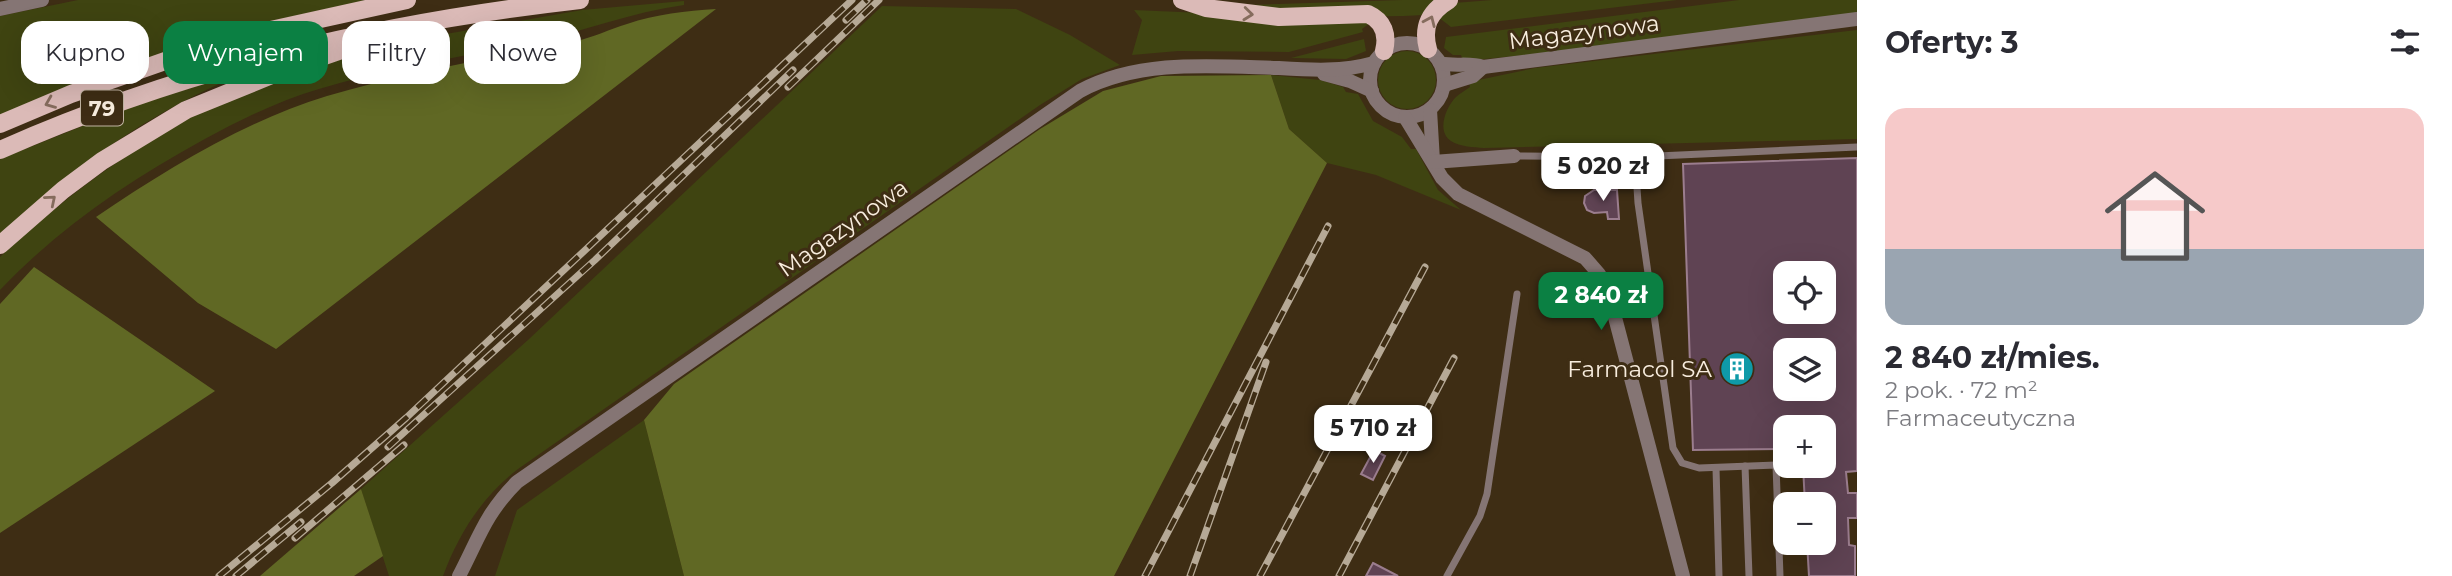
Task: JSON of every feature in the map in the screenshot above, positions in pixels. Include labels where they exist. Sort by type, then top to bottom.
[{"type":"main road","name":"79","points":[[0,124],[71,94],[225,40],[407,0]]},
{"type":"main road","name":"79","points":[[424,21],[580,0]]},
{"type":"main road","points":[[1182,0],[1214,9],[1279,17],[1368,14],[1383,27],[1386,38],[1379,57]]},
{"type":"main road","points":[[1427,49],[1426,25],[1436,9],[1448,0]]},
{"type":"main road","name":"79","points":[[0,150],[84,115],[206,72],[342,38]]},
{"type":"main road","points":[[0,246],[82,175],[186,110],[342,50]]},
{"type":"street","points":[[0,9],[42,0]]},
{"type":"street","name":"Magazynowa","points":[[1440,63],[1459,66],[1474,64],[1483,67],[1857,19]]},
{"type":"street","points":[[1410,43],[1427,49],[1440,63],[1444,85],[1440,99],[1430,110],[1418,116],[1405,117],[1388,112],[1375,99],[1370,82],[1379,57],[1392,46],[1410,43]]},
{"type":"street","name":"Magazynowa","points":[[463,572],[487,518],[517,482],[1080,91],[1109,78],[1160,68],[1340,70],[1379,57]]},
{"type":"street","name":"Magazynowa","points":[[1444,85],[1473,76],[1483,67]]},
{"type":"street","name":"Magazynowa","points":[[1313,71],[1350,81],[1372,91]]},
{"type":"street","points":[[1430,110],[1433,162]]},
{"type":"street","points":[[1405,117],[1442,178],[1458,194],[1578,253],[1599,274],[1612,306],[1683,576]]},
{"type":"street","points":[[1433,162],[1514,156]]},
{"type":"lane","points":[[1514,156],[1635,157],[1857,147]]},
{"type":"lane","points":[[1635,157],[1638,203],[1673,449],[1682,463],[1699,468],[1776,465],[1780,576]]},
{"type":"lane","points":[[1447,576],[1480,516],[1487,494],[1517,294]]},
{"type":"lane","points":[[1745,466],[1749,576]]},
{"type":"lane","points":[[1716,468],[1719,576]]},
{"type":"green space","points":[[78,0],[367,0],[271,21],[163,21],[163,58],[149,63],[149,21],[21,21],[21,84],[89,84],[0,115],[0,16]]},
{"type":"green space","points":[[1435,0],[1423,15],[1401,16],[1336,14],[1248,5]]},
{"type":"green space","points":[[1492,0],[1677,0],[1451,27],[1435,18],[1454,3]]},
{"type":"green space","points":[[1739,0],[1857,0],[1857,13],[1463,61],[1461,55],[1453,55],[1444,48],[1446,37]]},
{"type":"green space","points":[[684,1],[684,5],[645,12],[581,29],[581,21],[520,21],[582,10]]},
{"type":"green space","points":[[882,6],[1016,9],[1070,35],[1120,65],[1082,79],[1040,105],[518,469],[493,491],[473,517],[456,545],[443,576],[389,576],[361,489],[528,340]]},
{"type":"green space","points":[[716,9],[276,349],[198,303],[96,217],[207,148],[296,106],[371,84],[450,84],[450,67],[464,64],[464,84],[581,84],[581,40],[649,18]]},
{"type":"green space","points":[[1134,10],[1340,19],[1370,23],[1362,29],[1363,32],[1289,52],[1178,51],[1132,55],[1142,20]]},
{"type":"green space","points":[[1857,30],[1857,139],[1484,148],[1455,143],[1446,137],[1444,131],[1444,119],[1449,107],[1456,97],[1470,87],[1469,82],[1535,68]]},
{"type":"green space","points":[[464,31],[464,56],[450,59],[450,33]]},
{"type":"green space","points":[[1364,39],[1366,51],[1346,59],[1291,58]]},
{"type":"green space","points":[[1407,51],[1423,56],[1431,64],[1436,80],[1431,96],[1423,104],[1407,109],[1391,104],[1383,96],[1378,80],[1383,64],[1391,56]]},
{"type":"green space","points":[[342,57],[342,83],[304,94],[245,118],[148,172],[70,226],[0,290],[0,257],[47,215],[122,159],[202,111],[269,84],[328,84],[328,62]]},
{"type":"green space","points":[[1271,75],[1320,80],[1343,87],[1346,92],[1358,94],[1373,121],[1402,137],[1411,149],[1416,149],[1438,190],[1461,210],[1376,175],[1327,163],[1289,129]]},
{"type":"green space","points":[[1271,75],[1289,129],[1327,163],[1114,576],[684,576],[644,420],[674,384],[1040,129],[1103,91],[1161,76]]},
{"type":"green space","points":[[203,84],[220,84],[175,106],[99,153],[58,184],[0,235],[0,159],[138,104]]},
{"type":"green space","points":[[34,267],[215,391],[0,533],[0,304]]},
{"type":"green space","points":[[644,420],[684,576],[495,576],[517,510]]},
{"type":"green space","points":[[361,489],[383,556],[354,576],[260,576]]},
{"type":"building","name":"Farmacol SA","points":[[1857,158],[1857,471],[1846,472],[1848,493],[1857,493],[1857,518],[1848,518],[1849,545],[1855,546],[1855,576],[1809,576],[1808,555],[1836,555],[1836,492],[1804,492],[1804,478],[1836,478],[1836,415],[1773,415],[1773,449],[1693,450],[1683,164]]},
{"type":"building","points":[[1594,190],[1617,190],[1619,219],[1608,219],[1607,212],[1594,213],[1587,210],[1585,196]]},
{"type":"building","points":[[1374,450],[1385,456],[1373,480],[1361,474]]},
{"type":"building","points":[[1373,563],[1398,576],[1366,576]]},
{"type":"railway","points":[[219,576],[406,418],[852,0]]},
{"type":"railway","points":[[846,20],[867,0]]},
{"type":"railway","points":[[788,87],[879,0]]},
{"type":"railway","points":[[388,447],[595,260],[793,70]]},
{"type":"railway","points":[[1145,576],[1328,226]]},
{"type":"railway","points":[[1260,576],[1425,267]]},
{"type":"railway","points":[[1339,576],[1454,358]]},
{"type":"railway","points":[[1190,576],[1266,362]]},
{"type":"railway","points":[[295,538],[404,445]]},
{"type":"railway","points":[[236,576],[301,522]]},
{"type":"place","name":"Farmacol SA","points":[[1737,369]]}]
